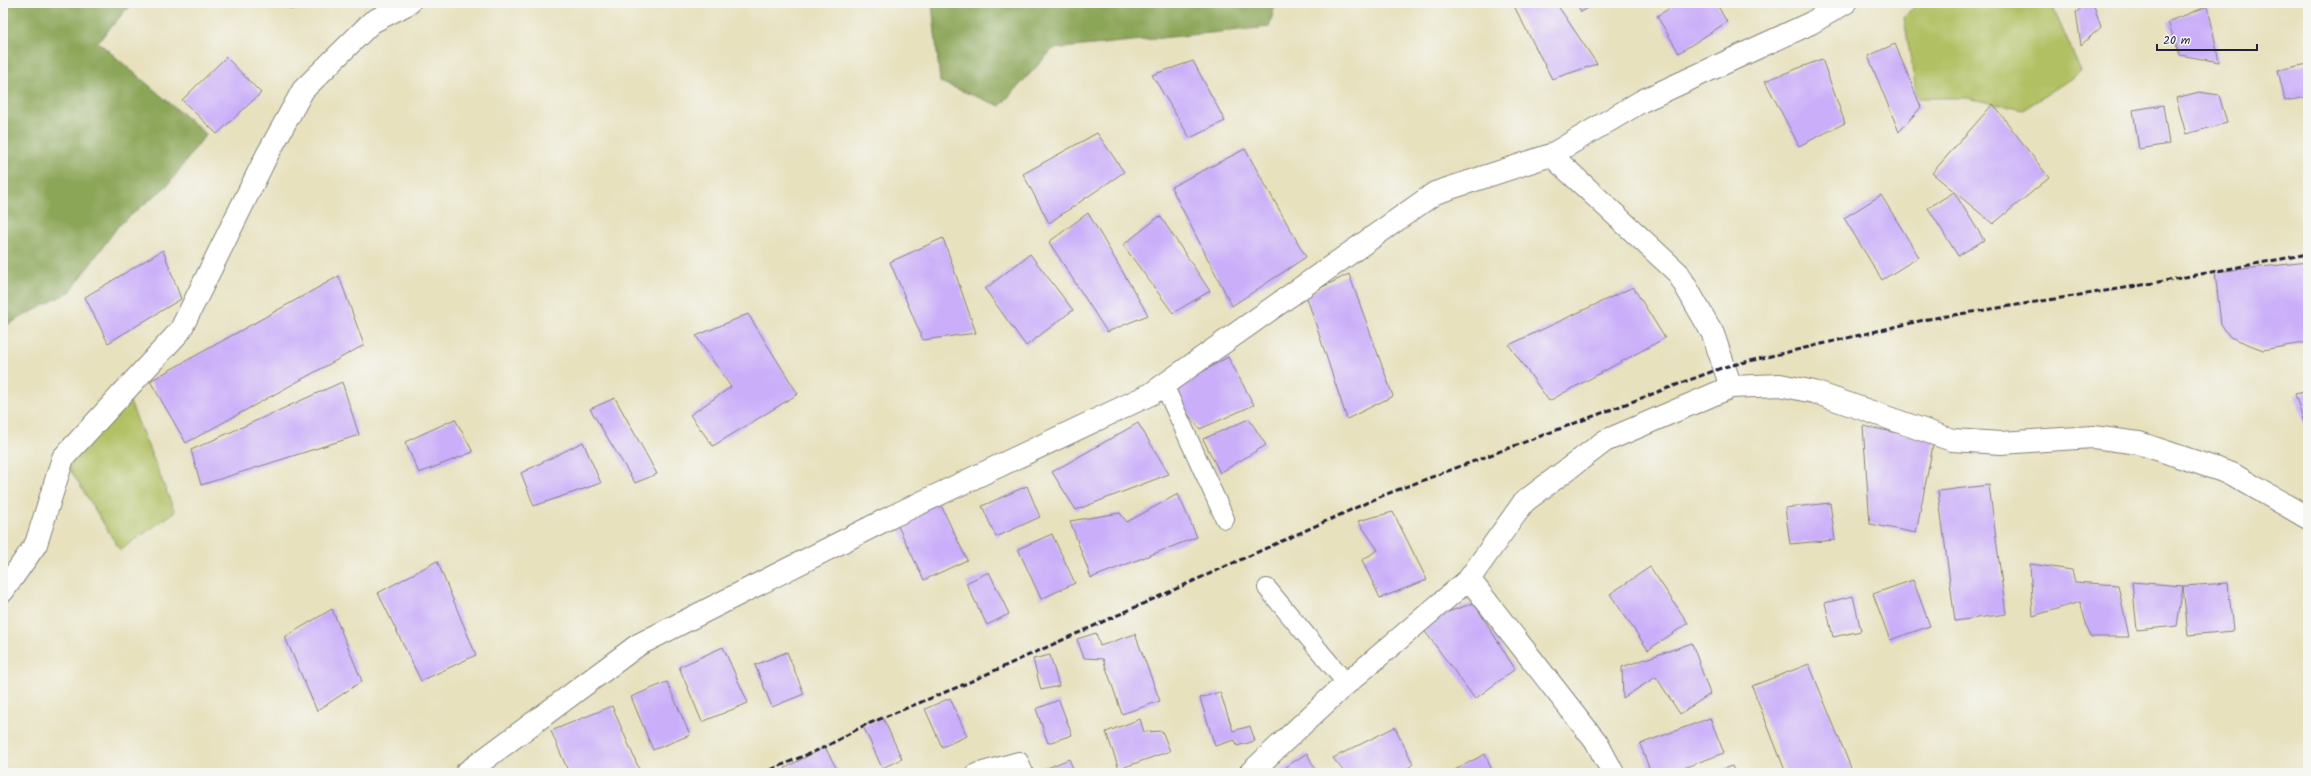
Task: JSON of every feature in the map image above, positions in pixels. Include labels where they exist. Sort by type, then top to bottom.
[{"type":"street","points":[[3,591],[36,544],[63,458],[180,330],[266,158],[303,90],[372,22],[409,3]]},
{"type":"street","points":[[466,773],[638,645],[893,516],[1151,394],[1435,193],[1551,156],[1642,100],[1811,23],[1846,3]]},
{"type":"street","points":[[1551,156],[1678,273],[1713,334],[1731,387]]},
{"type":"street","points":[[1250,773],[1347,684],[1469,579],[1524,502],[1605,441],[1731,387],[1780,385],[1814,392],[1952,440],[2001,443],[2093,437],[2139,443],[2232,474],[2308,518]]},
{"type":"street","points":[[1469,579],[1597,743],[1613,773]]},
{"type":"lane","points":[[1164,385],[1225,520]]},
{"type":"lane","points":[[1267,588],[1347,684]]},
{"type":"lane","points":[[976,773],[1019,761],[1024,773]]},
{"type":"green space","points":[[3,3],[132,3],[98,42],[206,134],[168,185],[118,226],[71,291],[3,327]]},
{"type":"green space","points":[[932,3],[1276,3],[1269,27],[1053,49],[1000,106],[940,82]]},
{"type":"green space","points":[[1918,3],[2051,3],[2081,72],[2023,110],[1967,98],[1917,98],[1904,18]]},
{"type":"green space","points":[[125,390],[175,512],[120,550],[63,458]]},
{"type":"building","points":[[283,3],[298,3],[292,10]]},
{"type":"building","points":[[1522,3],[1556,3],[1597,64],[1552,79],[1515,8]]},
{"type":"building","points":[[1577,3],[1597,3],[1581,12]]},
{"type":"building","points":[[1678,3],[1716,3],[1727,22],[1679,53],[1657,16]]},
{"type":"building","points":[[2084,3],[2093,3],[2101,27],[2081,45],[2076,12],[2085,6]]},
{"type":"building","points":[[2208,6],[2219,62],[2180,55],[2168,22]]},
{"type":"building","points":[[1895,44],[1921,107],[1899,132],[1868,56]]},
{"type":"building","points":[[226,57],[261,93],[217,134],[182,100]]},
{"type":"building","points":[[1822,59],[1845,123],[1799,146],[1765,81]]},
{"type":"building","points":[[1193,61],[1225,121],[1190,138],[1152,75]]},
{"type":"building","points":[[2308,64],[2308,97],[2285,101],[2278,70]]},
{"type":"building","points":[[2199,92],[2219,95],[2227,123],[2186,134],[2176,98]]},
{"type":"building","points":[[1993,104],[2049,178],[1993,224],[1932,173]]},
{"type":"building","points":[[2163,105],[2169,144],[2139,149],[2133,110]]},
{"type":"building","points":[[1097,133],[1124,172],[1049,223],[1023,174]]},
{"type":"building","points":[[1245,149],[1306,257],[1232,306],[1171,187]]},
{"type":"building","points":[[1954,192],[1984,240],[1958,256],[1928,208]]},
{"type":"building","points":[[1881,195],[1919,257],[1882,280],[1844,218]]},
{"type":"building","points":[[1088,213],[1148,315],[1107,332],[1049,242]]},
{"type":"building","points":[[1160,216],[1210,291],[1173,313],[1123,245]]},
{"type":"building","points":[[943,238],[976,333],[923,340],[890,262]]},
{"type":"building","points":[[163,250],[181,299],[108,343],[85,297]]},
{"type":"building","points":[[1030,254],[1073,310],[1026,346],[985,289]]},
{"type":"building","points":[[2308,262],[2308,342],[2263,350],[2230,337],[2221,324],[2215,272]]},
{"type":"building","points":[[1349,274],[1393,396],[1347,419],[1306,295]]},
{"type":"building","points":[[339,276],[364,345],[186,443],[150,381]]},
{"type":"building","points":[[1633,287],[1665,338],[1549,401],[1509,345]]},
{"type":"building","points":[[748,314],[798,394],[713,446],[690,415],[731,387],[696,336]]},
{"type":"building","points":[[1228,357],[1254,405],[1200,429],[1164,385],[1202,372]]},
{"type":"building","points":[[342,382],[359,435],[201,485],[191,450]]},
{"type":"building","points":[[2308,391],[2308,436],[2295,394]]},
{"type":"building","points":[[615,398],[657,474],[635,483],[590,409]]},
{"type":"building","points":[[455,419],[473,452],[419,473],[405,442]]},
{"type":"building","points":[[1249,419],[1266,445],[1220,473],[1203,439]]},
{"type":"building","points":[[1138,423],[1169,474],[1076,510],[1052,472]]},
{"type":"building","points":[[1863,426],[1934,440],[1916,533],[1870,524]]},
{"type":"building","points":[[583,442],[601,483],[534,506],[521,473]]},
{"type":"building","points":[[1989,485],[2006,614],[1955,621],[1938,491]]},
{"type":"building","points":[[1027,486],[1040,517],[996,537],[982,506]]},
{"type":"building","points":[[1178,494],[1197,537],[1091,578],[1070,521],[1120,513],[1127,522]]},
{"type":"building","points":[[936,495],[967,560],[924,580],[893,516]]},
{"type":"building","points":[[1830,503],[1835,540],[1790,544],[1785,508]]},
{"type":"building","points":[[1393,512],[1427,580],[1380,598],[1362,560],[1378,550],[1358,521]]},
{"type":"building","points":[[1052,534],[1075,583],[1041,599],[1018,549]]},
{"type":"building","points":[[437,561],[476,655],[421,681],[378,593]]},
{"type":"building","points":[[2030,564],[2072,570],[2075,582],[2118,585],[2129,637],[2090,637],[2080,602],[2033,616]]},
{"type":"building","points":[[1650,567],[1688,623],[1648,650],[1610,594]]},
{"type":"building","points":[[989,572],[1009,614],[987,625],[966,583]]},
{"type":"building","points":[[1913,580],[1930,626],[1890,640],[1873,594]]},
{"type":"building","points":[[2132,582],[2183,586],[2177,626],[2137,630]]},
{"type":"building","points":[[2228,583],[2233,631],[2188,635],[2183,586]]},
{"type":"building","points":[[1853,596],[1861,631],[1833,637],[1825,603]]},
{"type":"building","points":[[1474,603],[1515,669],[1475,699],[1418,622]]},
{"type":"building","points":[[332,609],[362,681],[317,711],[285,637]]},
{"type":"building","points":[[1096,633],[1100,646],[1135,634],[1160,701],[1122,714],[1103,659],[1084,658],[1077,639]]},
{"type":"building","points":[[1692,643],[1710,694],[1680,714],[1656,677],[1623,698],[1622,667]]},
{"type":"building","points":[[723,647],[748,703],[702,722],[679,667]]},
{"type":"building","points":[[787,652],[804,694],[772,707],[755,665]]},
{"type":"building","points":[[1050,655],[1059,686],[1041,690],[1033,659]]},
{"type":"building","points":[[1809,664],[1853,773],[1786,773],[1752,686]]},
{"type":"building","points":[[667,682],[690,735],[653,750],[631,697]]},
{"type":"building","points":[[1220,692],[1233,731],[1250,726],[1255,741],[1237,746],[1235,740],[1215,746],[1200,698]]},
{"type":"building","points":[[950,698],[967,736],[942,747],[925,709]]},
{"type":"building","points":[[1059,700],[1072,735],[1048,743],[1036,709]]},
{"type":"building","points":[[612,706],[640,771],[636,773],[569,773],[551,731]]},
{"type":"building","points":[[883,718],[902,759],[882,768],[863,726]]},
{"type":"building","points":[[1710,718],[1724,753],[1670,773],[1651,773],[1640,744]]},
{"type":"building","points":[[1140,719],[1144,732],[1162,731],[1170,751],[1119,769],[1106,732]]},
{"type":"building","points":[[1395,727],[1413,764],[1401,773],[1345,773],[1333,758]]},
{"type":"building","points":[[825,747],[839,773],[788,773],[785,768]]},
{"type":"building","points":[[1307,753],[1317,773],[1277,773]]},
{"type":"building","points":[[1485,754],[1493,773],[1449,773]]},
{"type":"building","points":[[1069,759],[1075,773],[1040,773],[1040,771]]},
{"type":"building","points":[[1732,766],[1735,773],[1710,773]]},
{"type":"railway","points":[[763,773],[825,747],[863,726],[965,684],[1384,495],[1724,367],[1928,319],[2137,286],[2308,254]]}]
